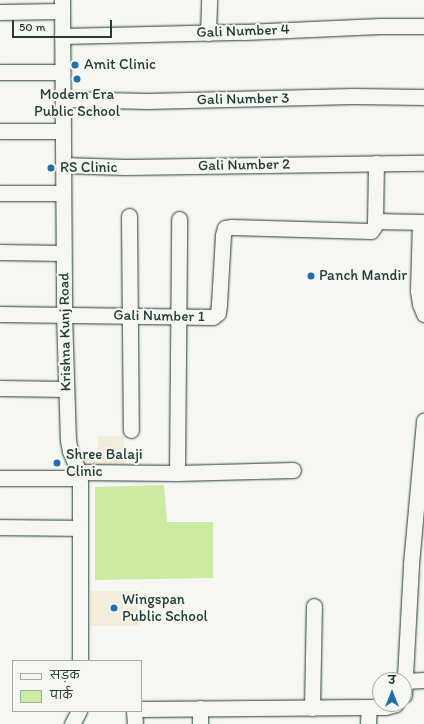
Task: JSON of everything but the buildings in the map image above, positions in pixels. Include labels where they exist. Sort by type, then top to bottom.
[{"type":"street","points":[[208,0],[208,32]]},
{"type":"street","points":[[0,12],[62,5]]},
{"type":"street","name":"Krishna Kunj Road","points":[[62,5],[62,193],[66,389],[68,440],[70,451],[79,475],[80,660]]},
{"type":"street","name":"Gali Number 4","points":[[62,36],[380,26],[424,26]]},
{"type":"street","points":[[0,72],[62,72]]},
{"type":"street","name":"Gali Number 3","points":[[63,99],[147,101],[353,96],[424,97]]},
{"type":"street","points":[[0,131],[63,131]]},
{"type":"street","points":[[376,163],[370,226],[422,222],[418,291],[420,304],[424,314]]},
{"type":"street","name":"Gali Number 2","points":[[63,165],[125,167],[424,163]]},
{"type":"street","points":[[0,193],[62,193]]},
{"type":"street","points":[[129,216],[130,430]]},
{"type":"street","points":[[177,473],[177,317],[179,219]]},
{"type":"street","name":"Gali Number 1","points":[[0,314],[212,317],[218,313],[225,228],[370,226]]},
{"type":"street","points":[[0,252],[64,253]]},
{"type":"street","points":[[0,388],[66,389]]},
{"type":"street","points":[[406,672],[412,557],[424,421]]},
{"type":"street","points":[[0,478],[293,470]]},
{"type":"street","points":[[0,527],[80,528]]},
{"type":"street","points":[[312,708],[314,606]]},
{"type":"street","points":[[412,685],[424,680]]},
{"type":"street","points":[[142,709],[369,707],[368,724]]},
{"type":"street","points":[[200,708],[200,724]]},
{"type":"street","points":[[72,724],[78,712]]},
{"type":"street","points":[[134,712],[135,724]]},
{"type":"shaded area","points":[[98,436],[124,436],[126,467],[83,467],[82,452],[98,451]]},
{"type":"shaded area","name":"Wingspan Public School","points":[[90,591],[139,591],[139,626],[90,626]]},
{"type":"green space","points":[[164,485],[167,522],[213,522],[213,578],[95,580],[95,487]]},
{"type":"place","name":"Amit Clinic","points":[[75,65]]},
{"type":"place","name":"Modern Era Public School","points":[[77,79]]},
{"type":"place","name":"RS Clinic","points":[[51,168]]},
{"type":"place","name":"Panch Mandir","points":[[311,276]]},
{"type":"place","name":"Shree Balaji Clinic","points":[[57,463]]},
{"type":"place","name":"Wingspan Public School","points":[[114,608]]}]
